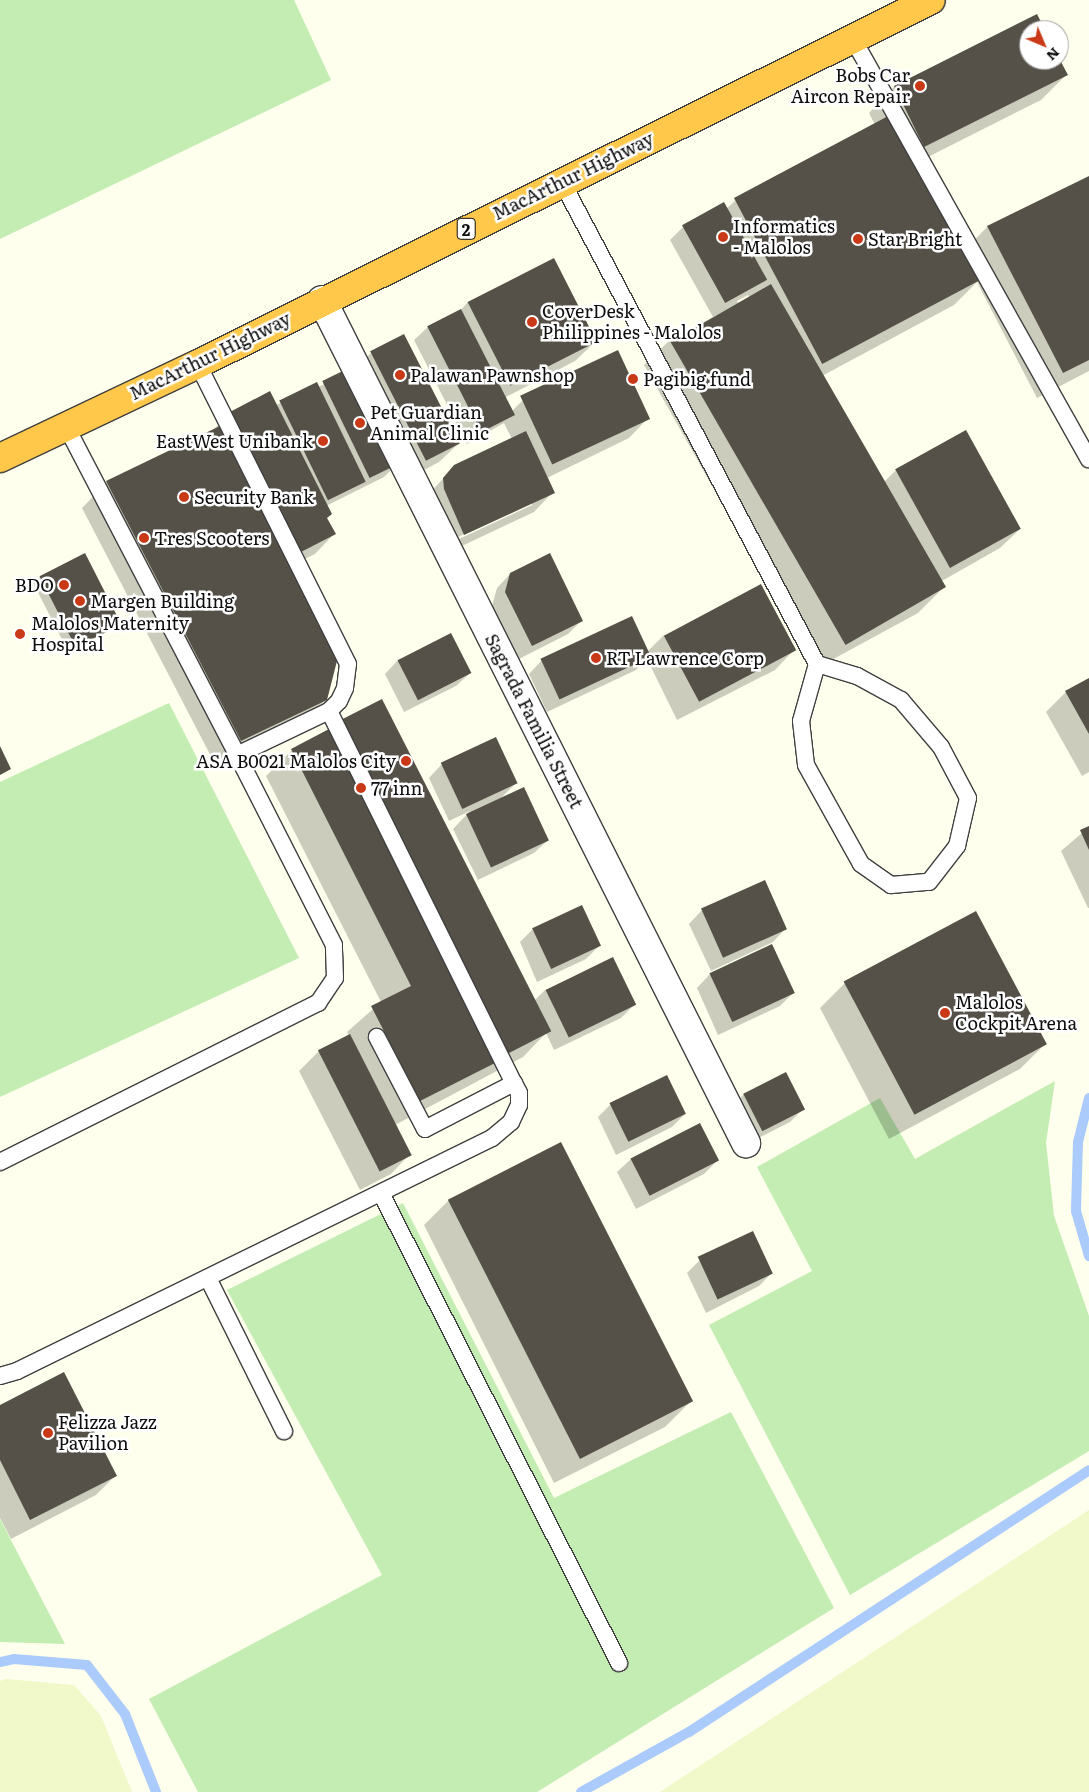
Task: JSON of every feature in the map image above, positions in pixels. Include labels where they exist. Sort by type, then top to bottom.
[{"type":"highway","name":"MacArthur Highway","points":[[0,458],[198,364],[322,300],[931,0]]},
{"type":"street","name":"Sagrada Familia Street","points":[[322,300],[746,1143]]},
{"type":"lane","points":[[852,39],[1089,459]]},
{"type":"lane","points":[[562,182],[817,664],[802,721],[806,765],[861,864],[891,885],[930,882],[957,846],[968,798],[941,748],[902,700],[857,676],[817,664]]},
{"type":"lane","points":[[198,364],[348,664],[345,688],[339,701],[329,711],[238,756]]},
{"type":"lane","points":[[0,1162],[318,1003],[334,978],[334,945],[66,426]]},
{"type":"lane","points":[[0,1376],[17,1371],[492,1138],[511,1122],[519,1105],[519,1093],[329,711]]},
{"type":"lane","points":[[377,1037],[425,1129],[514,1083]]},
{"type":"lane","points":[[381,1193],[619,1663]]},
{"type":"lane","points":[[208,1278],[284,1431]]},
{"type":"green space","points":[[0,0],[294,0],[331,80],[0,239]]},
{"type":"green space","points":[[169,703],[299,958],[0,1097],[0,782]]},
{"type":"green space","points":[[1055,1081],[1046,1143],[1054,1216],[1089,1316],[1089,1451],[850,1595],[709,1325],[812,1271],[757,1167],[880,1098],[915,1159]]},
{"type":"green space","points":[[403,1203],[554,1498],[731,1412],[834,1608],[537,1792],[198,1792],[149,1699],[382,1575],[227,1290]]},
{"type":"green space","points":[[1089,1510],[1089,1792],[660,1792]]},
{"type":"green space","points":[[0,1519],[65,1644],[0,1642]]},
{"type":"green space","points":[[6,1679],[74,1685],[101,1716],[132,1792],[0,1792],[0,1681]]},
{"type":"building","points":[[1037,14],[1040,20],[1025,20]]},
{"type":"building","points":[[1019,23],[1019,70],[1065,70],[1068,75],[924,147],[894,86]]},
{"type":"building","name":"Star Bright","points":[[892,114],[980,280],[822,364],[734,198]]},
{"type":"building","points":[[1089,176],[1089,360],[1063,373],[987,226]]},
{"type":"building","points":[[724,202],[767,280],[725,303],[682,225]]},
{"type":"building","name":"CoverDesk Philippines - Malolos","points":[[554,258],[597,342],[510,386],[468,302]]},
{"type":"building","points":[[771,284],[946,587],[846,645],[671,342]]},
{"type":"building","points":[[461,309],[515,415],[481,432],[427,326]]},
{"type":"building","points":[[404,334],[460,444],[426,461],[370,351]]},
{"type":"building","points":[[618,350],[650,419],[552,465],[520,396]]},
{"type":"building","name":"Pet Guardian Animal Clinic","points":[[351,367],[398,464],[370,478],[322,381]]},
{"type":"building","name":"EastWest Unibank","points":[[317,382],[366,482],[328,500],[279,400]]},
{"type":"building","points":[[270,391],[332,514],[327,518],[336,534],[299,553],[228,413]]},
{"type":"building","points":[[220,426],[338,657],[327,700],[241,741],[106,481]]},
{"type":"building","points":[[966,430],[1021,529],[950,568],[895,469]]},
{"type":"building","points":[[526,431],[555,493],[464,535],[444,489],[443,478],[454,465]]},
{"type":"building","name":"Margen Building","points":[[85,553],[121,624],[76,647],[40,576]]},
{"type":"building","points":[[550,553],[583,621],[532,646],[505,592],[510,573]]},
{"type":"building","points":[[761,584],[796,650],[699,702],[664,636]]},
{"type":"building","name":"RT Lawrence Corp","points":[[632,616],[651,657],[559,699],[540,659]]},
{"type":"building","points":[[451,633],[471,673],[418,700],[398,660]]},
{"type":"building","points":[[1089,678],[1089,734],[1065,691]]},
{"type":"building","points":[[382,699],[551,1031],[509,1053],[339,721]]},
{"type":"building","points":[[329,729],[497,1062],[420,1101],[371,1006],[411,986],[291,749]]},
{"type":"building","points":[[496,737],[518,783],[462,809],[441,763]]},
{"type":"building","points":[[0,746],[11,769],[0,775]]},
{"type":"building","points":[[524,787],[549,840],[491,868],[466,814]]},
{"type":"building","points":[[1089,826],[1089,850],[1080,830]]},
{"type":"building","points":[[765,880],[787,929],[723,958],[701,908]]},
{"type":"building","points":[[582,905],[601,946],[551,969],[532,928]]},
{"type":"building","name":"Malolos Cockpit Arena","points":[[976,911],[1047,1044],[914,1115],[844,981]]},
{"type":"building","points":[[772,944],[795,993],[732,1022],[709,973]]},
{"type":"building","points":[[613,957],[636,1005],[569,1038],[546,990]]},
{"type":"building","points":[[350,1034],[412,1155],[380,1172],[318,1050]]},
{"type":"building","points":[[786,1072],[805,1109],[762,1131],[743,1094]]},
{"type":"building","points":[[667,1075],[686,1114],[628,1142],[609,1103]]},
{"type":"building","points":[[700,1123],[719,1160],[650,1196],[631,1158]]},
{"type":"building","points":[[561,1142],[693,1401],[580,1459],[448,1200]]},
{"type":"building","points":[[753,1231],[773,1274],[718,1299],[698,1257]]},
{"type":"building","name":"Felizza Jazz Pavilion","points":[[64,1372],[117,1476],[30,1520],[0,1460],[0,1405]]},
{"type":"waterway","points":[[1089,1098],[1078,1142],[1076,1211],[1089,1256]]},
{"type":"waterway","points":[[581,1792],[689,1732],[1089,1470]]},
{"type":"waterway","points":[[0,1662],[14,1659],[87,1665],[125,1714],[156,1792]]},
{"type":"place","name":"Bobs Car Aircon Repair","points":[[920,86]]},
{"type":"place","name":"Informatics - Malolos","points":[[723,237]]},
{"type":"place","name":"Star Bright","points":[[858,239]]},
{"type":"place","name":"CoverDesk Philippines - Malolos","points":[[532,322]]},
{"type":"place","name":"Palawan Pawnshop","points":[[400,375]]},
{"type":"place","name":"Pagibig fund","points":[[633,379]]},
{"type":"place","name":"Pet Guardian Animal Clinic","points":[[360,423]]},
{"type":"place","name":"EastWest Unibank","points":[[323,441]]},
{"type":"place","name":"Security Bank","points":[[184,497]]},
{"type":"place","name":"Tres Scooters","points":[[144,538]]},
{"type":"place","name":"BDO","points":[[64,585]]},
{"type":"place","name":"Margen Building","points":[[80,601]]},
{"type":"place","name":"Malolos Maternity Hospital","points":[[20,634]]},
{"type":"place","name":"RT Lawrence Corp","points":[[596,658]]},
{"type":"place","name":"ASA B0021 Malolos City","points":[[406,761]]},
{"type":"place","name":"77 inn","points":[[361,788]]},
{"type":"place","name":"Malolos Cockpit Arena","points":[[945,1013]]},
{"type":"place","name":"Felizza Jazz Pavilion","points":[[48,1433]]}]
